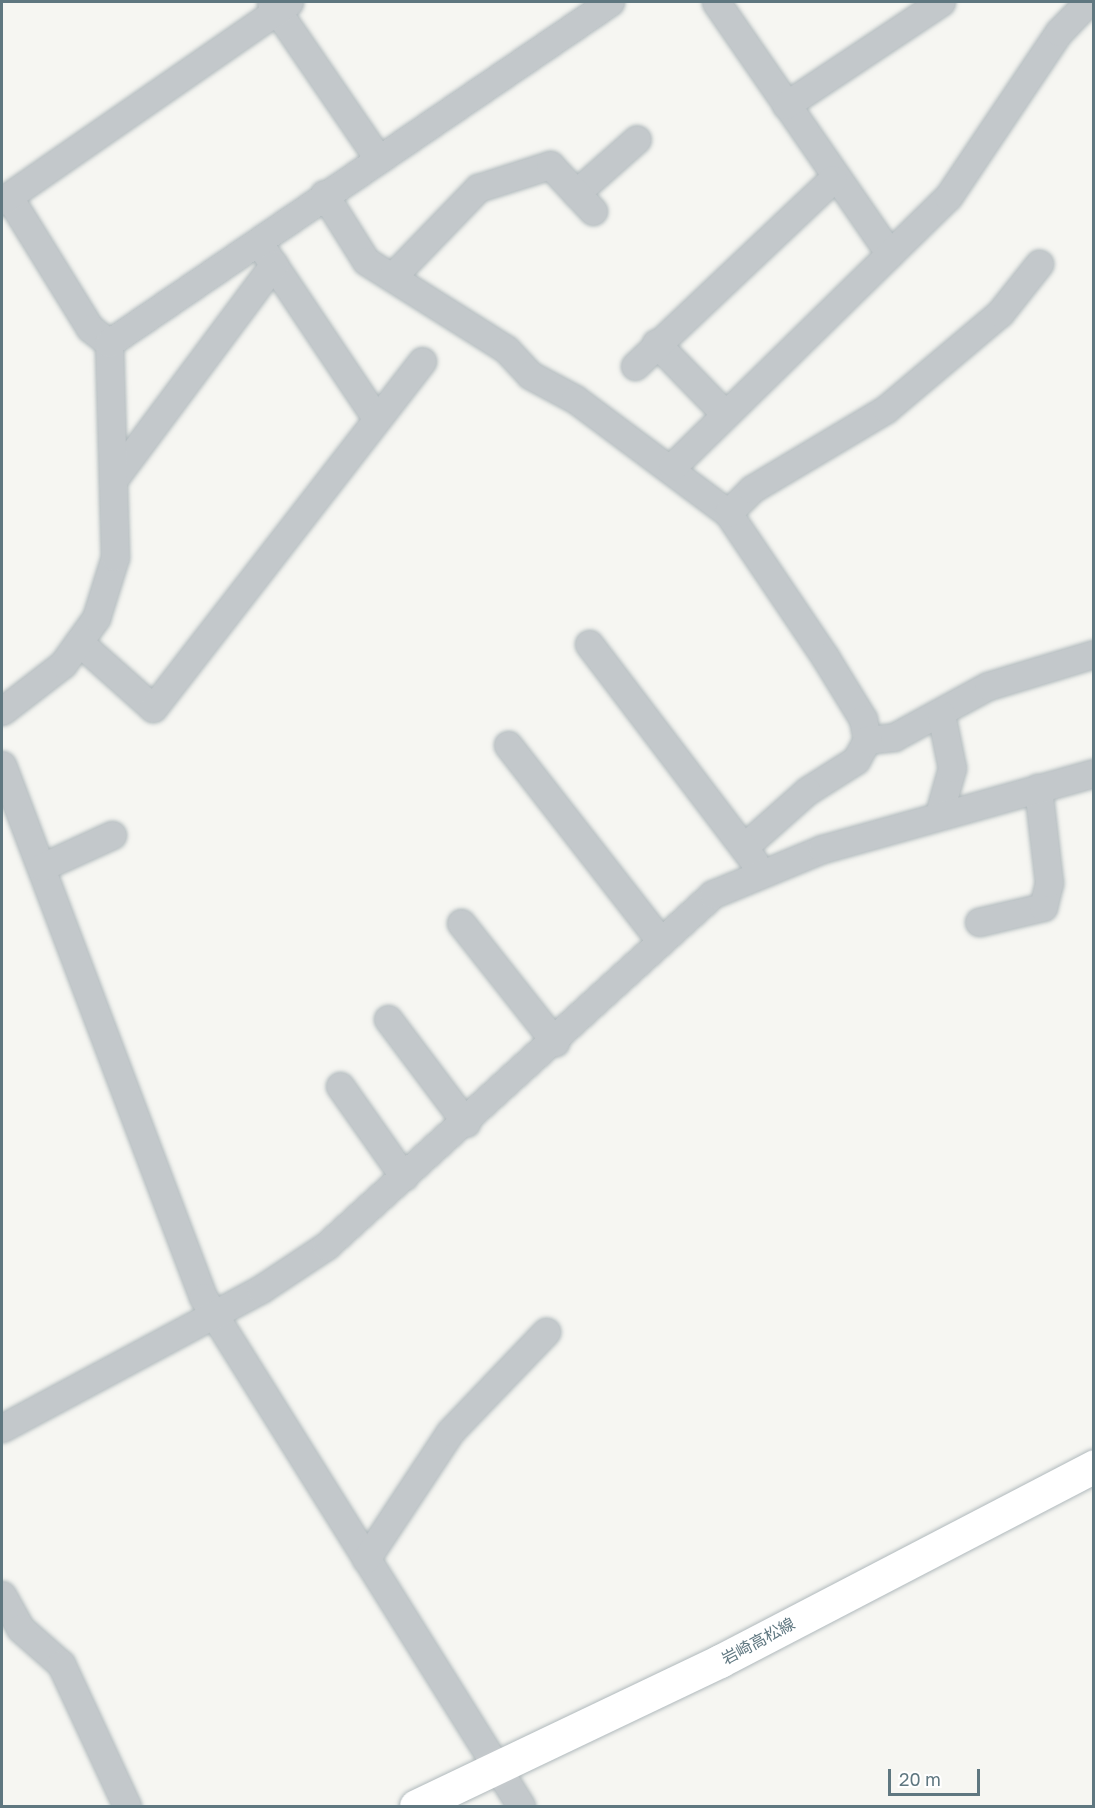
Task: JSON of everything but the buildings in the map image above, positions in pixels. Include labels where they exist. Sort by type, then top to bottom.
[{"type":"main road","name":"岩崎高松線","points":[[416,1806],[499,1770],[1094,1466]]},
{"type":"street","points":[[109,343],[377,157],[610,2]]},
{"type":"street","points":[[716,2],[833,179],[890,254]]},
{"type":"street","points":[[786,105],[941,2]]},
{"type":"street","points":[[672,467],[724,413],[948,197],[1059,32],[1088,2]]},
{"type":"street","points":[[2,711],[63,664],[96,618],[115,557],[116,476],[109,343],[90,328],[5,199],[279,4],[377,157]]},
{"type":"street","points":[[392,277],[478,188],[550,165],[584,202],[637,139]]},
{"type":"street","points":[[635,366],[656,343],[833,179]]},
{"type":"street","points":[[324,194],[366,261],[506,349],[530,375],[672,467],[728,513],[825,657],[862,719],[867,740],[856,760],[807,791],[745,846]]},
{"type":"street","points":[[258,240],[376,418]]},
{"type":"street","points":[[116,476],[274,264]]},
{"type":"street","points":[[728,513],[752,489],[886,409],[999,313],[1039,264]]},
{"type":"street","points":[[656,343],[724,413]]},
{"type":"street","points":[[79,642],[153,708],[422,361]]},
{"type":"street","points":[[590,644],[745,846],[761,872]]},
{"type":"street","points":[[867,740],[894,736],[941,714],[988,686],[1094,654]]},
{"type":"street","points":[[939,814],[952,768],[941,714]]},
{"type":"street","points":[[508,745],[659,939]]},
{"type":"street","points":[[2,765],[42,867],[174,1227],[213,1315],[521,1806]]},
{"type":"street","points":[[2,1428],[213,1315],[326,1246],[466,1123],[555,1042],[659,939],[713,894],[761,872],[939,814],[1094,773]]},
{"type":"street","points":[[979,922],[1043,907],[1049,882],[1038,788]]},
{"type":"street","points":[[42,867],[112,835]]},
{"type":"street","points":[[461,923],[555,1042]]},
{"type":"street","points":[[388,1019],[466,1123]]},
{"type":"street","points":[[340,1086],[404,1177]]},
{"type":"street","points":[[366,1558],[450,1432],[546,1332]]},
{"type":"street","points":[[2,1594],[20,1628],[61,1664],[127,1806]]}]
